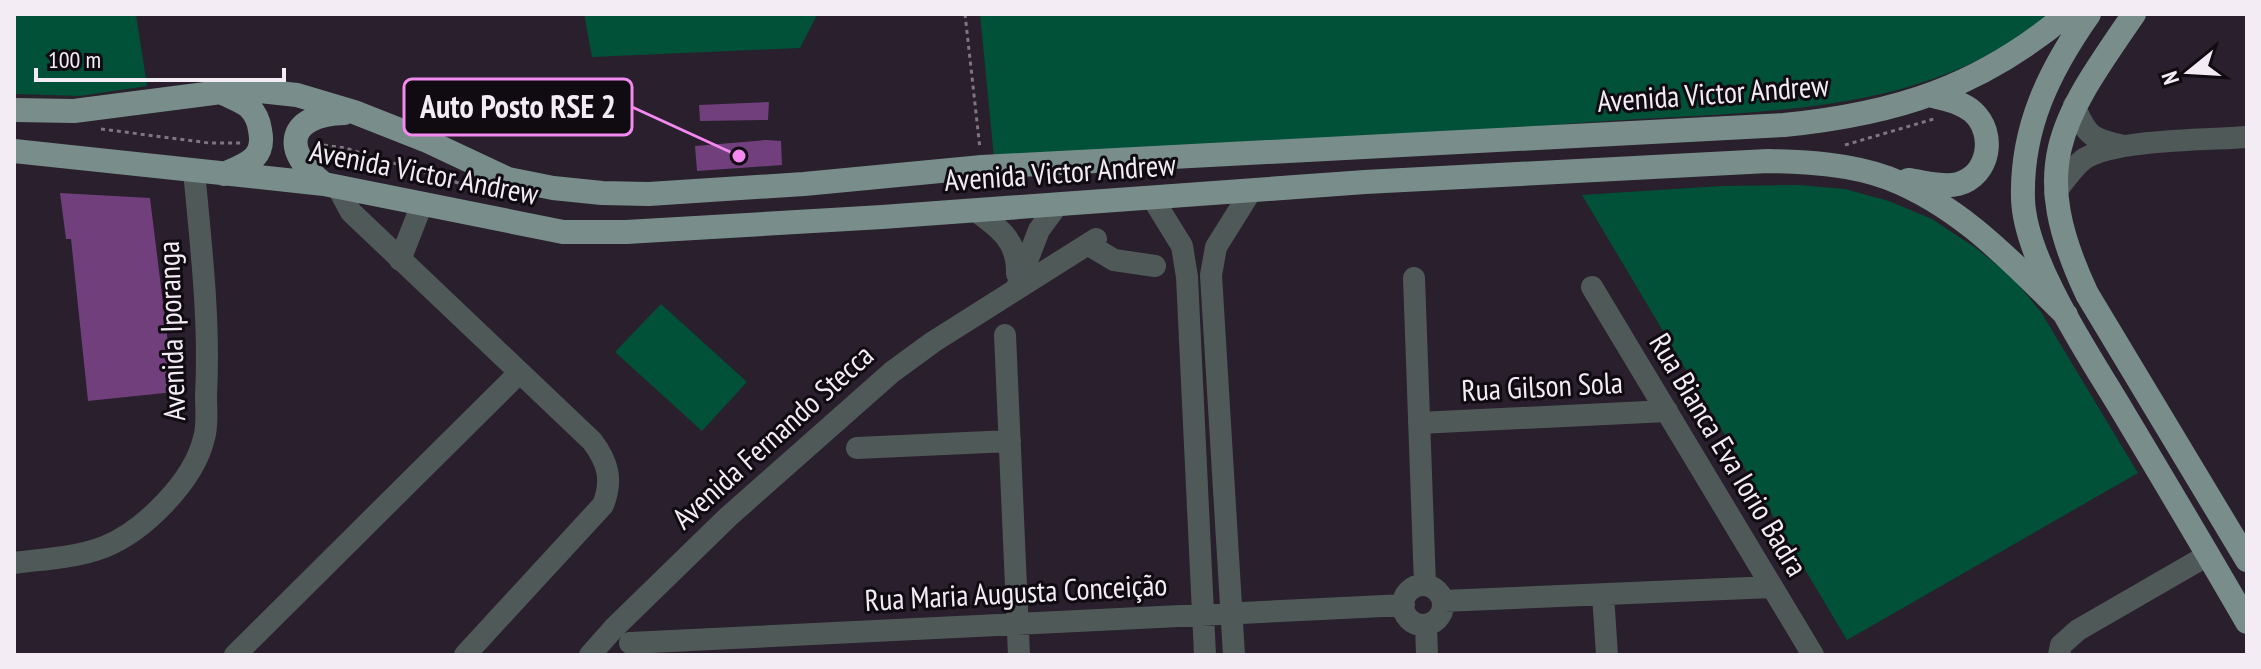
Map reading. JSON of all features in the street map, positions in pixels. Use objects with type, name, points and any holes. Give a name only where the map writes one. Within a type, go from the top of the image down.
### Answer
[{"type":"main road","name":"Avenida Victor Andrew","points":[[14,110],[74,111],[221,92],[260,91],[297,95],[354,112],[425,140],[508,179],[553,188],[649,194],[804,184],[982,167],[1834,120],[1933,96],[2007,59],[2067,14]]},
{"type":"main road","points":[[2089,14],[2054,69],[2032,120],[2024,169],[2023,202],[2032,245],[2066,315],[2247,622]]},
{"type":"main road","points":[[2134,14],[2074,105],[2058,154],[2055,192],[2070,256],[2087,294],[2247,560]]},
{"type":"main road","points":[[221,92],[249,106],[258,120],[262,142],[259,152],[250,162],[222,175]]},
{"type":"main road","points":[[1886,177],[1957,184],[1975,173],[1985,160],[1987,132],[1982,122],[1961,104],[1933,96]]},
{"type":"main road","points":[[331,185],[307,171],[300,162],[295,141],[300,128],[320,113],[354,112]]},
{"type":"main road","name":"Avenida Victor Andrew","points":[[14,151],[331,185],[563,232],[626,232],[976,211],[1365,182],[1768,161],[1820,163],[1886,177],[1949,209],[1991,241],[2066,315]]},
{"type":"street","points":[[2074,105],[2093,138],[2125,146]]},
{"type":"street","points":[[2055,192],[2084,159],[2125,146],[2247,137]]},
{"type":"street","name":"Avenida Iporanga","points":[[14,563],[68,556],[103,547],[132,532],[166,502],[190,469],[204,438],[208,373],[194,171]]},
{"type":"street","points":[[331,185],[351,212],[601,453],[607,466],[610,489],[603,505],[465,655]]},
{"type":"street","points":[[1234,655],[1211,275],[1216,247],[1251,191]]},
{"type":"street","points":[[1153,199],[1182,246],[1187,277],[1205,655]]},
{"type":"street","points":[[400,260],[422,204]]},
{"type":"street","points":[[1017,287],[1039,230],[1058,204]]},
{"type":"street","points":[[976,211],[1007,235],[1017,263],[1017,287]]},
{"type":"street","name":"Avenida Fernando Stecca","points":[[590,655],[728,517],[892,372],[933,342],[1092,242],[1114,260],[1155,266]]},
{"type":"street","points":[[1414,278],[1425,585]]},
{"type":"street","name":"Rua Bianca Eva Iorio Badra","points":[[1592,287],[1813,655]]},
{"type":"street","points":[[1005,335],[1019,655]]},
{"type":"street","points":[[235,655],[519,373]]},
{"type":"street","points":[[1194,406],[1199,402],[1209,405],[1223,435]]},
{"type":"street","name":"Rua Gilson Sola","points":[[1419,423],[1667,411]]},
{"type":"street","points":[[857,448],[1010,441]]},
{"type":"street","points":[[2059,655],[2061,645],[2078,630],[2208,555]]},
{"type":"street","points":[[1425,585],[1436,590],[1443,601],[1438,619],[1426,625],[1413,622],[1405,612],[1404,605],[1412,588],[1425,585]]},
{"type":"street","points":[[1443,601],[1772,587]]},
{"type":"street","points":[[1603,595],[1607,655]]},
{"type":"street","name":"Rua Maria Augusta Conceição","points":[[630,643],[1404,605]]},
{"type":"street","points":[[1426,625],[1427,655]]},
{"type":"street","points":[[832,632],[832,655]]},
{"type":"path","points":[[965,14],[982,167]]},
{"type":"green space","points":[[14,14],[136,14],[147,86],[80,96],[14,94]]},
{"type":"green space","points":[[584,14],[832,14],[817,15],[800,48],[592,57]]},
{"type":"green space","points":[[980,14],[2049,14],[1995,51],[1957,70],[1894,91],[1821,105],[1744,113],[994,158]]},
{"type":"green space","points":[[1799,185],[1845,189],[1889,201],[1932,219],[2012,277],[2041,312],[2138,473],[1847,640],[1582,195],[1720,186]]},
{"type":"green space","points":[[661,304],[747,382],[702,431],[615,352]]},
{"type":"building","points":[[769,102],[768,120],[700,121],[699,105]]},
{"type":"building","points":[[781,141],[782,165],[697,171],[695,146]]},
{"type":"building","points":[[60,193],[150,198],[174,392],[88,401],[71,239],[66,239]]},
{"type":"place","name":"Auto Posto RSE 2","points":[[739,156]]}]
